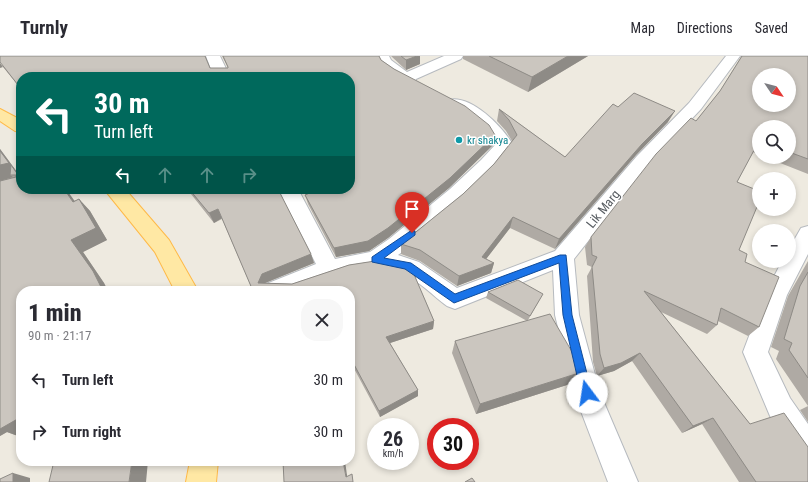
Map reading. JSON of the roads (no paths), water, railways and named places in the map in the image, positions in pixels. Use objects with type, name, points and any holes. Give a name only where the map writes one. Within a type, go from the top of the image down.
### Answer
[{"type":"main road","points":[[0,114],[16,124]]},
{"type":"main road","points":[[118,194],[162,246],[185,286]]},
{"type":"main road","points":[[201,482],[203,466]]},
{"type":"street","points":[[213,56],[219,72]]},
{"type":"street","points":[[375,260],[391,250],[432,216],[493,161],[504,145],[492,125],[406,78],[384,62],[382,56]]},
{"type":"street","points":[[406,78],[456,56]]},
{"type":"street","name":"Lik Marg","points":[[563,258],[643,160],[695,106],[733,56]]},
{"type":"street","points":[[291,194],[329,268]]},
{"type":"street","points":[[808,234],[776,294],[755,352],[780,407],[808,448]]},
{"type":"street","points":[[286,286],[329,268],[375,260],[408,266],[454,299],[563,258],[567,315],[587,393],[624,482]]},
{"type":"place","name":"kr shakya","points":[[459,140]]}]
